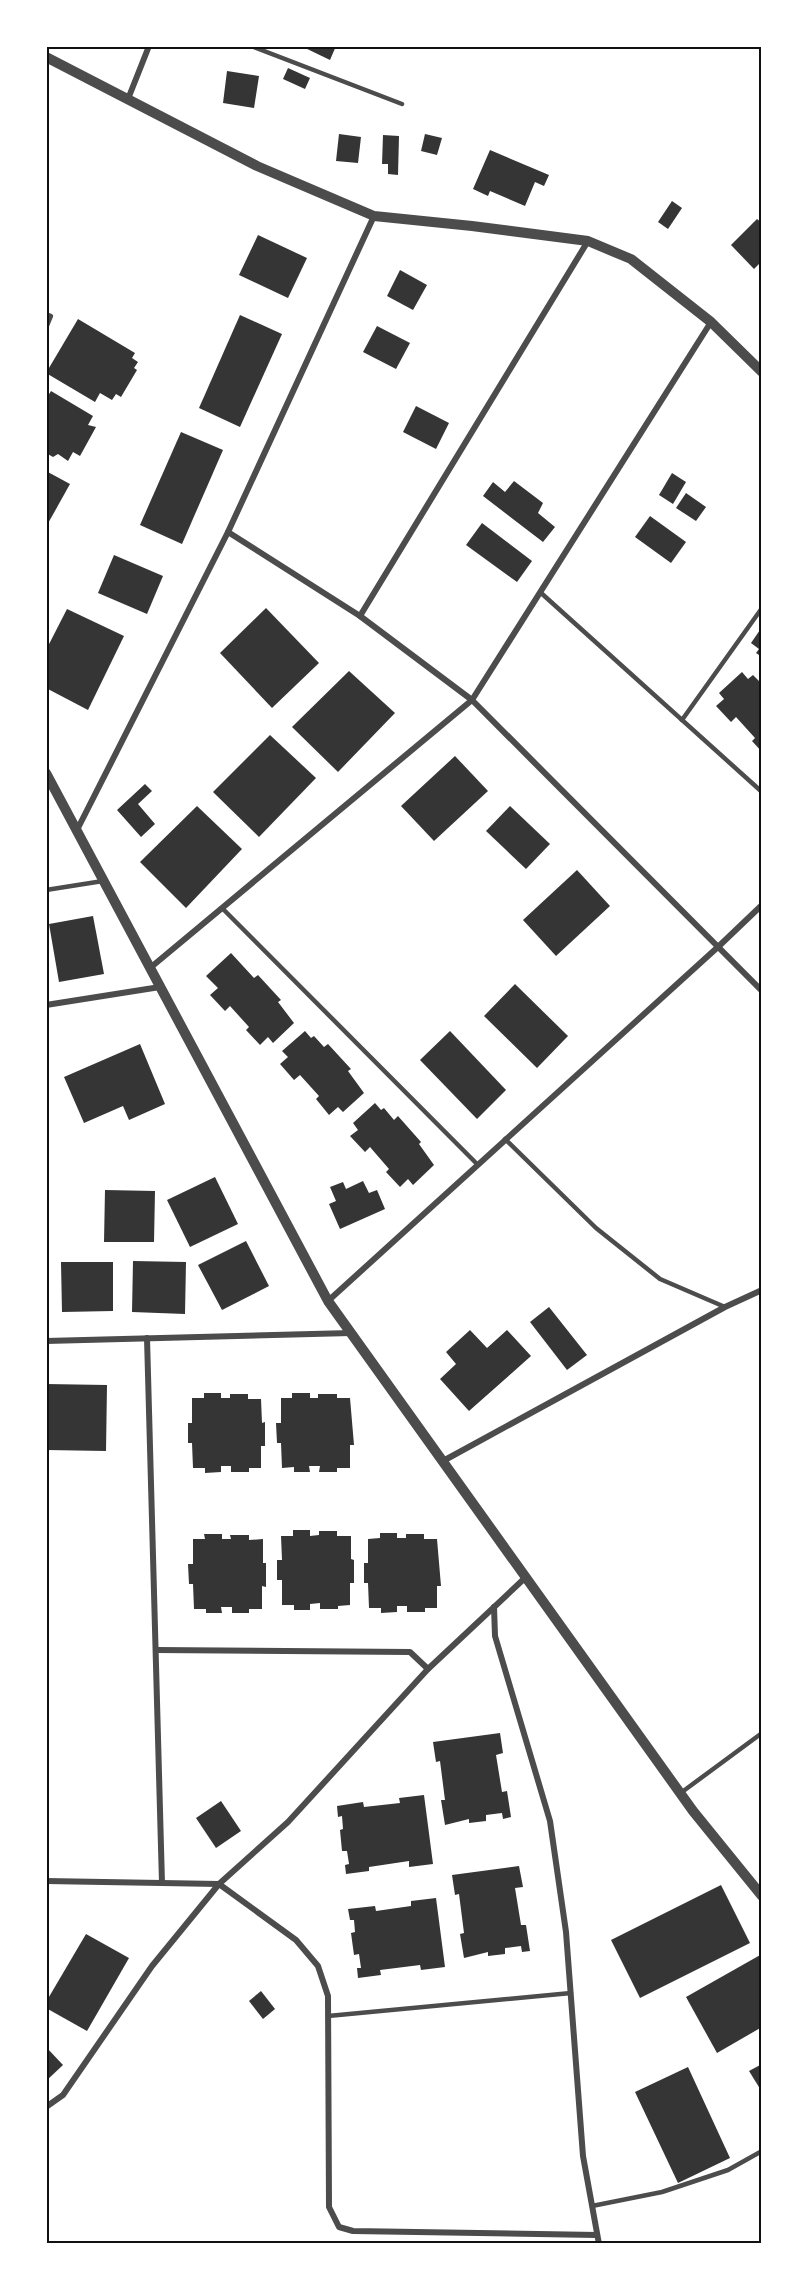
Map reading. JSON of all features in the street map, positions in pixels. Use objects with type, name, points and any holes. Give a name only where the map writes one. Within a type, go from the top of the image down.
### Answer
[{"type":"street","points":[[128,99],[148,46]]},
{"type":"street","points":[[46,57],[258,166],[374,216],[588,241],[631,259],[711,322],[762,372]]},
{"type":"street","points":[[77,830],[228,532],[374,216]]},
{"type":"street","points":[[360,616],[588,241]]},
{"type":"street","points":[[150,968],[472,700],[711,322]]},
{"type":"street","points":[[228,532],[360,616],[472,700],[762,991]]},
{"type":"street","points":[[46,773],[328,1301],[680,1793],[762,1896]]},
{"type":"street","points":[[328,1301],[762,905]]},
{"type":"street","points":[[46,1005],[160,987]]},
{"type":"street","points":[[443,1461],[725,1307],[762,1290]]},
{"type":"street","points":[[46,1341],[351,1333]]},
{"type":"street","points":[[147,1338],[162,1883]]},
{"type":"street","points":[[46,2107],[63,2095],[152,1966],[219,1884],[288,1822],[428,1669],[526,1577]]},
{"type":"street","points":[[494,1607],[495,1636],[550,1821],[566,1932],[584,2156],[599,2244]]},
{"type":"street","points":[[156,1650],[410,1652],[428,1669]]},
{"type":"street","points":[[46,1881],[219,1884],[296,1940],[318,1966],[328,1996],[329,2207],[339,2227],[353,2231],[597,2235]]},
{"type":"lane","points":[[251,46],[402,104]]},
{"type":"lane","points":[[46,314],[51,316],[46,328]]},
{"type":"lane","points":[[540,591],[762,792]]},
{"type":"lane","points":[[682,720],[762,608]]},
{"type":"lane","points":[[46,890],[104,881]]},
{"type":"lane","points":[[222,908],[477,1164]]},
{"type":"lane","points":[[505,1139],[596,1228],[660,1279],[725,1307]]},
{"type":"lane","points":[[680,1793],[762,1733]]},
{"type":"lane","points":[[328,2016],[571,1993]]},
{"type":"lane","points":[[592,2206],[662,2192],[728,2170],[762,2151]]},
{"type":"building","points":[[301,46],[336,46],[330,60]]},
{"type":"building","points":[[288,68],[310,78],[305,89],[283,79]]},
{"type":"building","points":[[227,71],[259,76],[254,108],[223,103]]},
{"type":"building","points":[[339,134],[361,137],[358,163],[336,161]]},
{"type":"building","points":[[425,134],[442,138],[437,155],[421,151]]},
{"type":"building","points":[[383,135],[399,136],[398,175],[388,174],[388,164],[382,164]]},
{"type":"building","points":[[490,150],[549,175],[544,186],[535,182],[525,206],[490,191],[488,196],[473,189]]},
{"type":"building","points":[[672,201],[682,208],[668,229],[658,222]]},
{"type":"building","points":[[757,219],[762,223],[762,261],[754,269],[731,245]]},
{"type":"building","points":[[258,235],[307,258],[288,298],[239,275]]},
{"type":"building","points":[[400,270],[427,285],[413,310],[387,296]]},
{"type":"building","points":[[240,315],[282,334],[240,427],[199,408]]},
{"type":"building","points":[[78,319],[135,353],[132,358],[138,362],[134,368],[137,370],[121,397],[116,394],[112,400],[100,393],[95,402],[46,373]]},
{"type":"building","points":[[377,326],[410,343],[396,369],[363,352]]},
{"type":"building","points":[[51,391],[93,416],[88,425],[96,427],[80,456],[73,452],[68,461],[58,454],[53,457],[46,453],[46,399]]},
{"type":"building","points":[[416,406],[449,423],[436,449],[403,432]]},
{"type":"building","points":[[181,432],[223,450],[182,544],[140,525]]},
{"type":"building","points":[[46,471],[70,484],[46,527]]},
{"type":"building","points":[[672,473],[686,482],[673,504],[659,495]]},
{"type":"building","points":[[514,481],[543,503],[538,513],[555,527],[543,542],[483,496],[493,482],[505,492]]},
{"type":"building","points":[[686,493],[706,507],[696,521],[676,508]]},
{"type":"building","points":[[650,516],[686,542],[671,563],[635,537]]},
{"type":"building","points":[[482,523],[532,561],[517,582],[466,545]]},
{"type":"building","points":[[114,555],[163,576],[147,614],[98,593]]},
{"type":"building","points":[[266,608],[319,663],[272,708],[220,653]]},
{"type":"building","points":[[67,609],[124,636],[88,710],[46,688],[46,650]]},
{"type":"building","points":[[762,627],[762,657],[756,653],[759,649],[751,643]]},
{"type":"building","points":[[349,671],[395,713],[338,772],[292,727]]},
{"type":"building","points":[[742,672],[748,679],[753,675],[762,684],[762,752],[752,741],[755,738],[736,717],[731,722],[716,706],[724,699],[719,693]]},
{"type":"building","points":[[270,735],[316,778],[259,837],[213,792]]},
{"type":"building","points":[[455,756],[488,791],[434,841],[401,806]]},
{"type":"building","points":[[145,784],[152,791],[138,804],[155,824],[141,837],[117,810]]},
{"type":"building","points":[[197,806],[242,849],[186,908],[140,862]]},
{"type":"building","points":[[510,806],[550,844],[526,869],[486,831]]},
{"type":"building","points":[[577,870],[610,906],[556,956],[523,920]]},
{"type":"building","points":[[93,916],[104,974],[59,982],[49,924]]},
{"type":"building","points":[[231,953],[254,978],[258,975],[281,1000],[278,1002],[294,1023],[273,1043],[268,1037],[260,1045],[246,1030],[249,1027],[230,1006],[225,1011],[210,995],[218,988],[206,976]]},
{"type":"building","points":[[515,984],[568,1036],[537,1068],[484,1016]]},
{"type":"building","points":[[305,1031],[311,1038],[314,1036],[324,1047],[328,1044],[351,1069],[348,1071],[364,1093],[343,1112],[338,1107],[329,1115],[316,1099],[319,1096],[300,1075],[294,1080],[280,1064],[288,1057],[282,1051]]},
{"type":"building","points":[[450,1031],[506,1090],[477,1119],[420,1060]]},
{"type":"building","points":[[140,1044],[165,1104],[129,1120],[123,1106],[84,1123],[64,1077]]},
{"type":"building","points":[[375,1103],[381,1110],[384,1108],[394,1120],[398,1116],[421,1142],[419,1144],[434,1165],[413,1185],[408,1179],[400,1187],[386,1172],[389,1169],[370,1147],[365,1152],[350,1136],[358,1130],[353,1123]]},
{"type":"building","points":[[215,1177],[238,1224],[190,1247],[167,1200]]},
{"type":"building","points":[[363,1181],[369,1193],[377,1190],[385,1209],[340,1229],[329,1204],[336,1201],[330,1187],[343,1182],[346,1189]]},
{"type":"building","points":[[105,1190],[155,1191],[154,1242],[104,1242]]},
{"type":"building","points":[[246,1241],[269,1286],[222,1310],[198,1265]]},
{"type":"building","points":[[133,1261],[186,1262],[185,1314],[132,1312]]},
{"type":"building","points":[[61,1262],[113,1262],[113,1311],[62,1312]]},
{"type":"building","points":[[549,1307],[587,1355],[567,1370],[530,1322]]},
{"type":"building","points":[[470,1330],[487,1348],[507,1330],[531,1356],[469,1411],[440,1379],[456,1364],[446,1352]]},
{"type":"building","points":[[46,1384],[107,1385],[106,1451],[46,1450]]},
{"type":"building","points":[[204,1393],[221,1393],[221,1398],[230,1398],[230,1394],[248,1394],[248,1399],[261,1399],[262,1423],[265,1422],[265,1446],[261,1446],[261,1468],[249,1468],[249,1472],[231,1472],[231,1466],[221,1466],[221,1472],[205,1473],[205,1468],[193,1468],[192,1443],[188,1443],[188,1423],[192,1423],[192,1398],[204,1398]]},
{"type":"building","points":[[292,1393],[310,1393],[310,1398],[318,1398],[318,1394],[337,1394],[337,1398],[350,1398],[354,1445],[350,1445],[350,1468],[337,1468],[337,1472],[319,1472],[320,1466],[309,1466],[310,1472],[294,1472],[294,1467],[282,1468],[281,1443],[277,1443],[276,1423],[281,1423],[281,1398],[292,1398]]},
{"type":"building","points":[[293,1530],[310,1530],[310,1536],[319,1535],[319,1531],[337,1531],[337,1536],[351,1536],[354,1583],[350,1583],[350,1605],[338,1606],[338,1609],[320,1609],[320,1603],[310,1604],[310,1610],[294,1610],[294,1605],[282,1605],[282,1580],[277,1580],[277,1560],[282,1560],[281,1536],[293,1536]]},
{"type":"building","points":[[380,1533],[397,1533],[397,1538],[406,1538],[406,1534],[424,1534],[424,1539],[437,1539],[441,1586],[437,1586],[437,1608],[425,1608],[425,1612],[407,1612],[407,1606],[397,1606],[397,1612],[381,1613],[381,1608],[369,1608],[368,1583],[364,1583],[364,1563],[368,1563],[368,1539],[380,1538]]},
{"type":"building","points":[[204,1534],[222,1534],[222,1539],[231,1539],[230,1535],[249,1535],[249,1540],[263,1539],[266,1587],[262,1586],[262,1609],[249,1609],[249,1613],[232,1613],[232,1607],[221,1607],[222,1613],[206,1613],[206,1609],[194,1609],[193,1584],[189,1584],[188,1564],[193,1564],[193,1539],[205,1539]]},
{"type":"building","points":[[500,1733],[503,1753],[496,1755],[502,1792],[507,1791],[511,1817],[503,1819],[502,1813],[486,1815],[486,1821],[469,1823],[469,1819],[445,1825],[441,1800],[445,1800],[440,1761],[436,1762],[433,1742]]},
{"type":"building","points":[[424,1795],[433,1864],[409,1867],[409,1861],[369,1867],[369,1871],[346,1874],[345,1865],[349,1864],[347,1851],[342,1851],[340,1830],[343,1829],[342,1816],[338,1817],[337,1806],[363,1802],[364,1807],[400,1803],[399,1798]]},
{"type":"building","points":[[221,1801],[241,1831],[216,1848],[196,1818]]},
{"type":"building","points":[[519,1866],[523,1887],[515,1888],[521,1925],[526,1925],[530,1951],[522,1952],[521,1946],[505,1948],[505,1954],[488,1956],[488,1952],[464,1958],[460,1934],[464,1933],[459,1894],[455,1895],[452,1875]]},
{"type":"building","points":[[721,1885],[750,1943],[640,1998],[611,1940]]},
{"type":"building","points":[[436,1898],[445,1967],[421,1970],[420,1965],[380,1970],[381,1975],[358,1978],[357,1968],[361,1968],[359,1954],[354,1955],[351,1933],[355,1932],[354,1920],[350,1920],[348,1909],[375,1906],[376,1911],[411,1906],[411,1901]]},
{"type":"building","points":[[86,1934],[129,1958],[87,2031],[46,2008],[46,2002]]},
{"type":"building","points":[[762,1954],[762,2027],[717,2053],[686,1997]]},
{"type":"building","points":[[261,1991],[275,2009],[263,2019],[249,2001]]},
{"type":"building","points":[[46,2047],[63,2065],[46,2081]]},
{"type":"building","points":[[762,2064],[762,2092],[749,2071]]},
{"type":"building","points":[[688,2067],[730,2158],[678,2183],[635,2092]]}]
